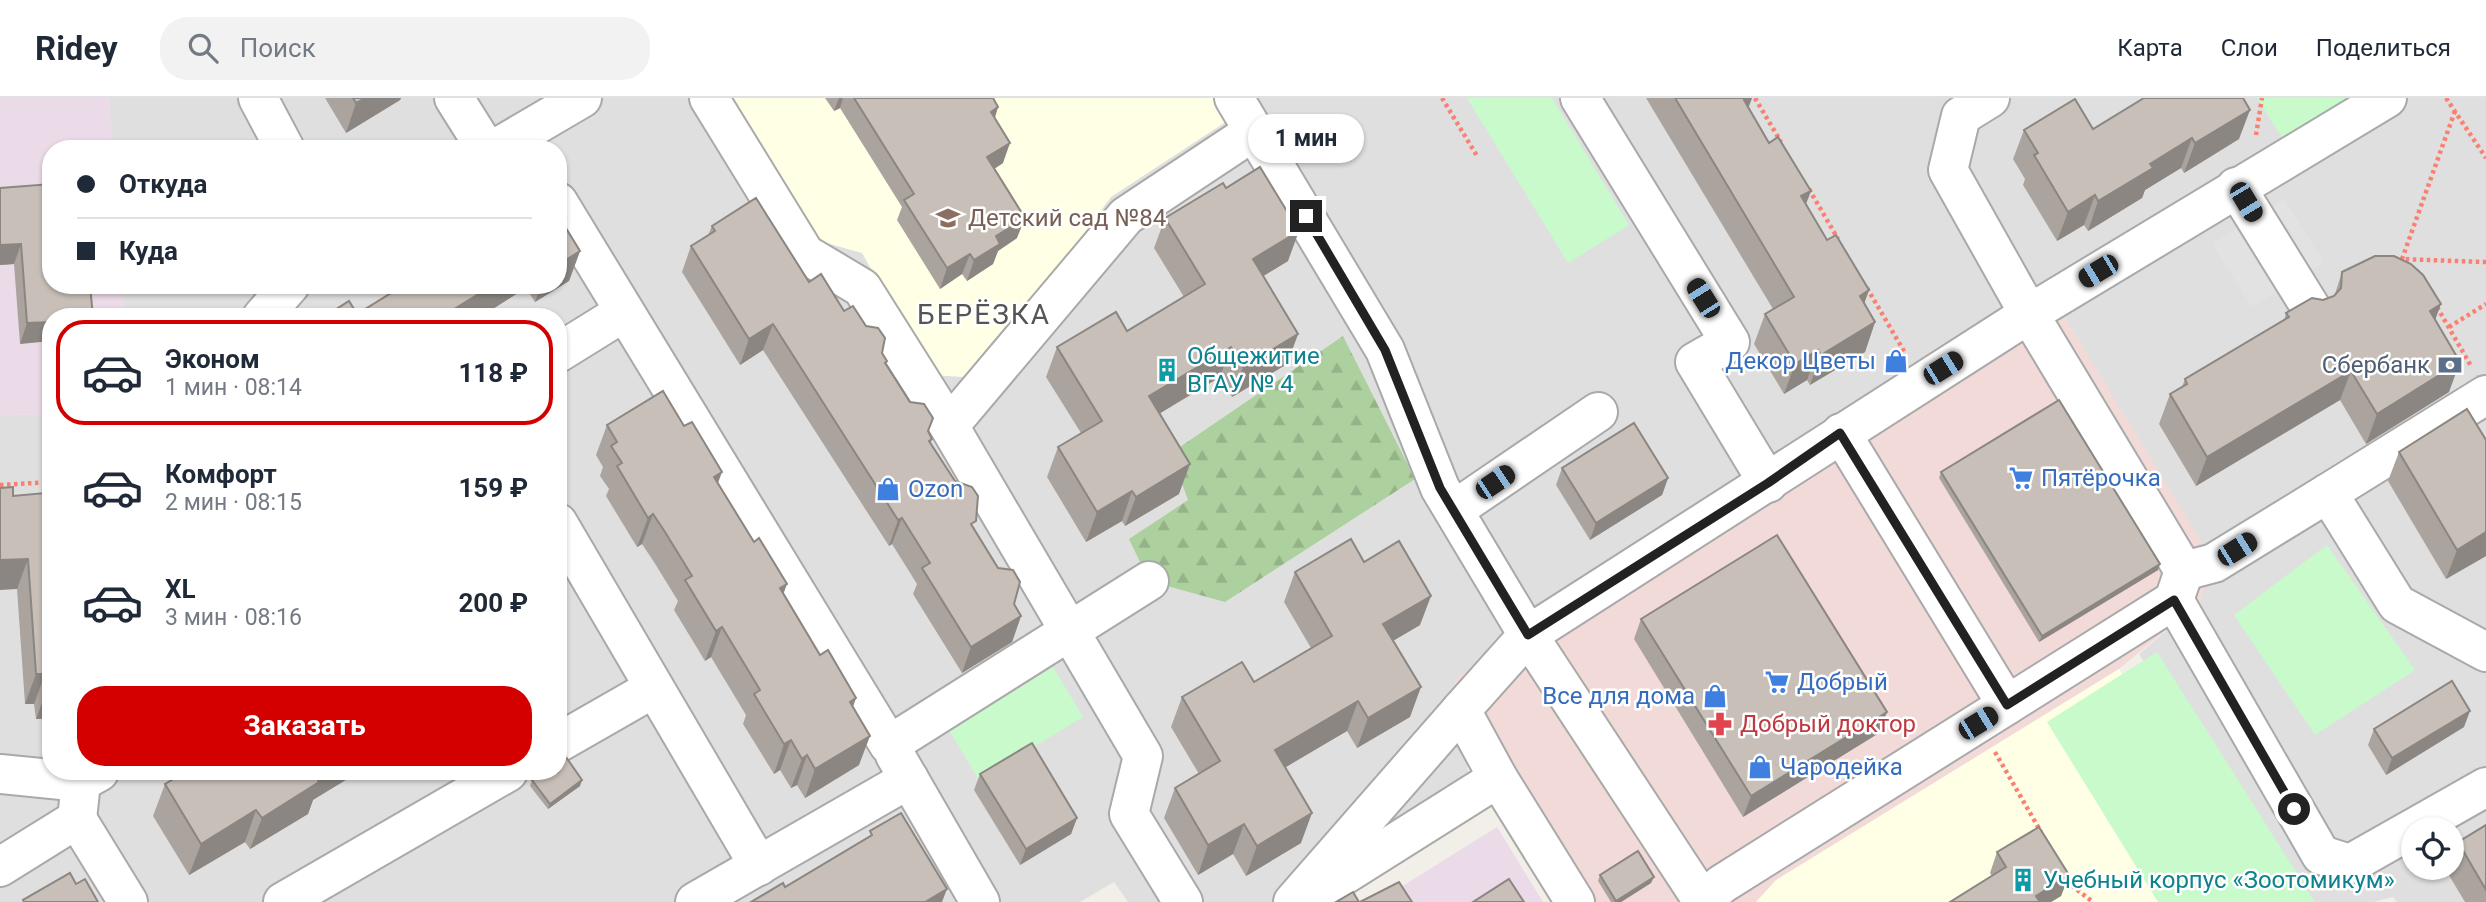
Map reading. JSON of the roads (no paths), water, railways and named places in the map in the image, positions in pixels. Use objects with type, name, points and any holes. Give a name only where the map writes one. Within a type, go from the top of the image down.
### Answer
[{"type":"lane","points":[[258,98],[280,140]]},
{"type":"lane","points":[[454,98],[501,140]]},
{"type":"lane","points":[[515,140],[582,98]]},
{"type":"lane","points":[[709,98],[805,254],[862,288],[949,426],[1071,632],[1143,756],[1129,814],[1182,902]]},
{"type":"lane","points":[[1234,98],[1385,350],[1440,488],[1528,635],[1701,901],[1722,884],[1992,714],[2179,585],[2485,395]]},
{"type":"lane","points":[[1580,98],[1731,342],[1695,362],[1768,483]]},
{"type":"lane","points":[[1990,98],[1961,116],[1948,170],[2179,585],[2321,855],[2350,864],[2486,786]]},
{"type":"lane","points":[[1293,902],[1528,635],[2029,313],[2387,98]]},
{"type":"lane","points":[[949,426],[1126,216],[1254,131]]},
{"type":"lane","points":[[2236,187],[2311,308]]},
{"type":"lane","points":[[567,217],[889,745],[980,902]]},
{"type":"lane","points":[[270,308],[282,294]]},
{"type":"lane","points":[[567,347],[624,312]]},
{"type":"lane","points":[[1454,509],[1598,412]]},
{"type":"lane","points":[[1840,433],[1992,714]]},
{"type":"lane","points":[[2328,493],[2397,604],[2486,652]]},
{"type":"lane","points":[[567,538],[760,866]]},
{"type":"lane","points":[[889,745],[1149,581]]},
{"type":"lane","points":[[567,738],[654,688]]},
{"type":"lane","points":[[1461,710],[1575,902]]},
{"type":"lane","points":[[0,774],[42,775]]},
{"type":"lane","points":[[1299,902],[1499,778]]},
{"type":"lane","points":[[695,902],[909,779]]},
{"type":"lane","points":[[0,867],[76,819],[89,780]]},
{"type":"lane","points":[[283,902],[494,780]]},
{"type":"lane","points":[[76,819],[128,902]]},
{"type":"place","name":"Детский сад №84","points":[[948,218]]},
{"type":"place","name":"Декор Цветы","points":[[1896,361]]},
{"type":"place","name":"Сбербанк","points":[[2450,365]]},
{"type":"place","name":"Общежитие ВГАУ № 4","points":[[1167,370]]},
{"type":"place","name":"Пятёрочка","points":[[2021,478]]},
{"type":"place","name":"Ozon","points":[[888,489]]},
{"type":"place","name":"Добрый","points":[[1777,682]]},
{"type":"place","name":"Все для дома","points":[[1715,696]]},
{"type":"place","name":"Добрый доктор","points":[[1720,724]]},
{"type":"place","name":"Чародейка","points":[[1760,767]]},
{"type":"place","name":"Учебный корпус «Зоотомикум»","points":[[2023,880]]},
{"type":"district","name":"БЕРЁЗКА","points":[[984,314]]}]
